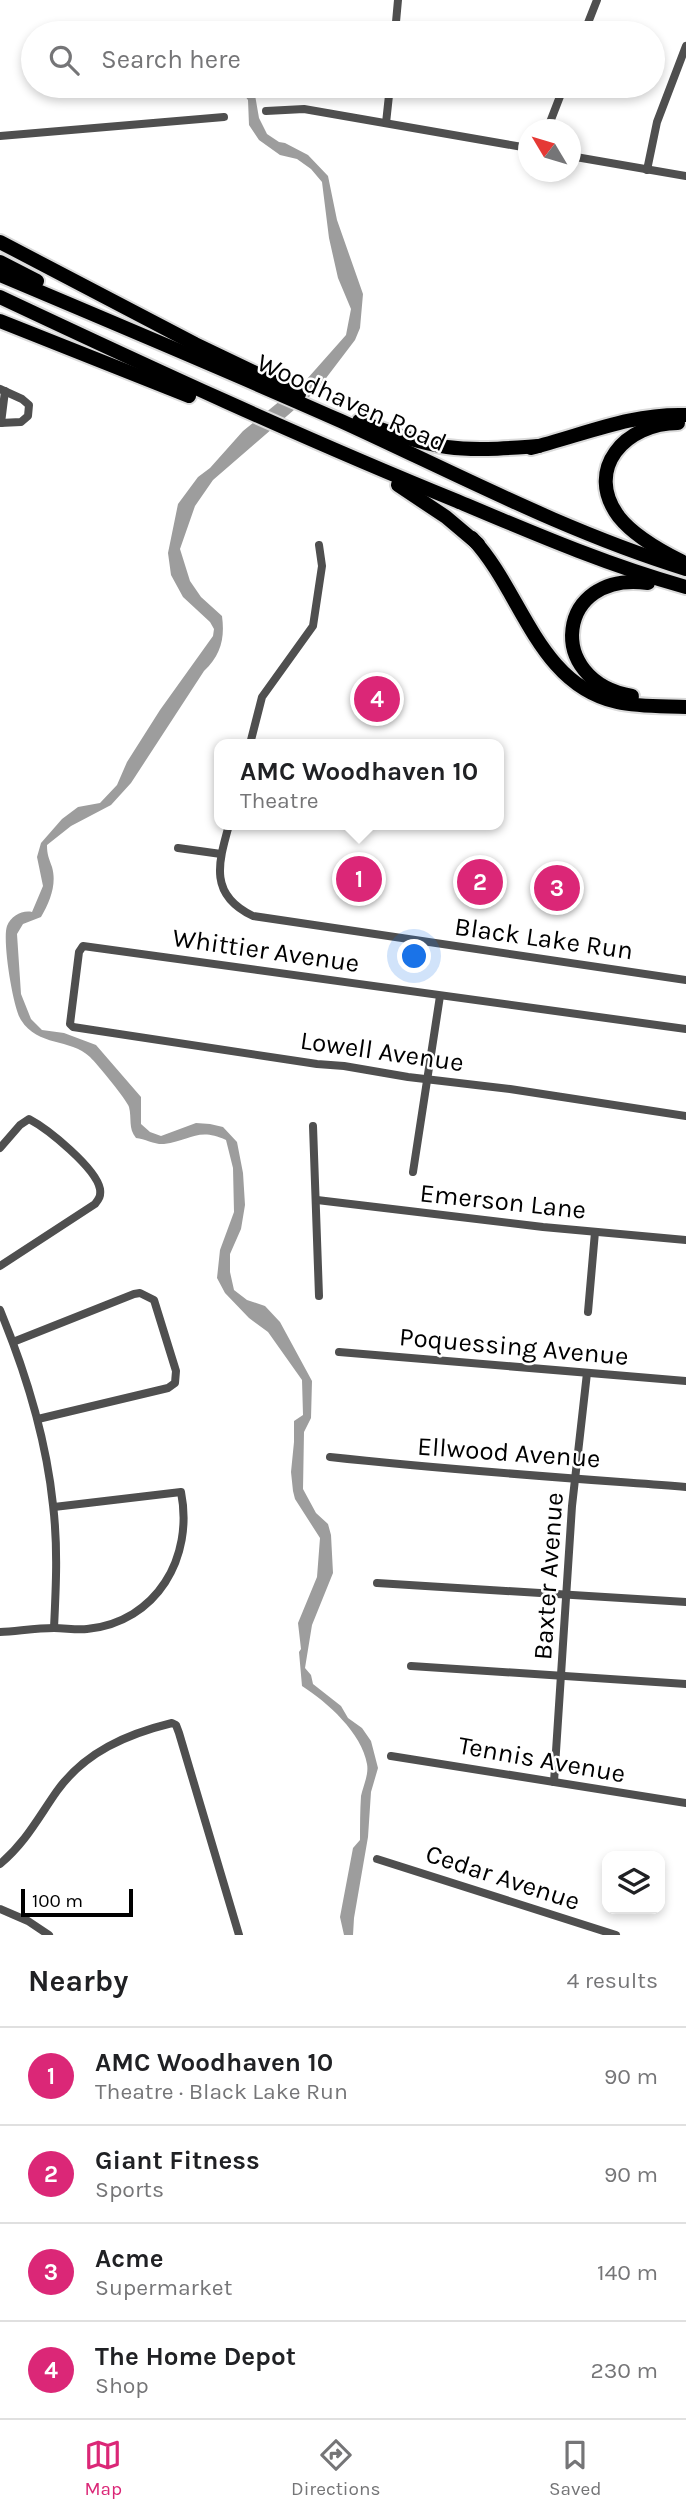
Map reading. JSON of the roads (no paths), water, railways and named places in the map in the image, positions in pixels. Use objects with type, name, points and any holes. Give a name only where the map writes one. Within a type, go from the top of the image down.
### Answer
[{"type":"highway","points":[[0,242],[283,392]]},
{"type":"highway","points":[[0,262],[128,329]]},
{"type":"highway","name":"Woodhaven Road","points":[[0,275],[306,402],[338,420],[566,525],[686,569]]},
{"type":"highway","name":"Woodhaven Road","points":[[0,297],[276,430],[582,554],[686,588]]},
{"type":"highway","points":[[0,321],[252,419]]},
{"type":"highway","points":[[306,402],[404,437],[448,447],[495,449],[539,446]]},
{"type":"highway","points":[[338,420],[413,445],[443,451],[497,454],[539,446],[634,418],[663,414],[686,415]]},
{"type":"highway","points":[[686,423],[653,426],[625,440],[611,459],[606,484],[614,509],[627,525],[686,564]]},
{"type":"highway","points":[[276,430],[391,481],[446,517],[478,544]]},
{"type":"highway","points":[[326,448],[414,490],[446,512],[478,544],[503,578],[547,655],[572,681],[597,695],[617,702],[686,707]]},
{"type":"highway","points":[[686,588],[636,582],[608,586],[592,594],[580,606],[571,637],[573,650],[582,669],[606,687],[631,695],[686,698]]},
{"type":"street","points":[[397,21],[398,0]]},
{"type":"street","points":[[589,21],[597,0]]},
{"type":"street","points":[[647,170],[657,122],[686,46]]},
{"type":"street","points":[[386,123],[389,98]]},
{"type":"street","points":[[551,119],[559,98]]},
{"type":"street","points":[[266,111],[304,109],[518,146]]},
{"type":"street","points":[[0,136],[224,117]]},
{"type":"street","points":[[581,158],[686,176]]},
{"type":"street","points":[[2,390],[29,405],[28,416],[21,422],[0,423],[2,390]]},
{"type":"street","points":[[251,739],[262,697],[313,626],[322,566],[319,545]]},
{"type":"street","name":"Black Lake Run","points":[[228,830],[219,863],[220,882],[227,897],[237,908],[253,916],[686,980]]},
{"type":"street","points":[[178,848],[221,854]]},
{"type":"street","name":"Whittier Avenue","points":[[73,1027],[69,1024],[79,952],[83,946],[89,946],[686,1029]]},
{"type":"street","points":[[413,1172],[440,996]]},
{"type":"street","name":"Lowell Avenue","points":[[73,1027],[686,1116]]},
{"type":"street","points":[[0,1148],[20,1125],[29,1119],[41,1125],[67,1148],[93,1175],[100,1187],[100,1198],[95,1204],[0,1266]]},
{"type":"street","points":[[313,1126],[319,1296]]},
{"type":"street","name":"Emerson Lane","points":[[317,1200],[686,1240]]},
{"type":"street","points":[[588,1312],[595,1232]]},
{"type":"street","points":[[13,1342],[134,1294],[148,1296],[154,1300],[176,1371],[175,1382],[162,1389],[38,1419]]},
{"type":"street","points":[[0,1310],[38,1419],[54,1507],[57,1567],[54,1628]]},
{"type":"street","name":"Poquessing Avenue","points":[[339,1352],[686,1381]]},
{"type":"street","name":"Baxter Avenue","points":[[554,1782],[572,1506],[587,1373]]},
{"type":"street","name":"Ellwood Avenue","points":[[330,1457],[427,1468],[686,1487]]},
{"type":"street","points":[[0,1632],[54,1628],[87,1629],[116,1622],[140,1609],[158,1592],[174,1570],[184,1540],[186,1515],[181,1492],[54,1507]]},
{"type":"street","points":[[377,1583],[686,1602]]},
{"type":"street","points":[[411,1666],[686,1684]]},
{"type":"street","points":[[0,1864],[34,1829],[59,1788],[83,1763],[115,1742],[138,1732],[172,1723],[177,1725],[239,1935]]},
{"type":"street","name":"Tennis Avenue","points":[[391,1756],[686,1803]]},
{"type":"street","name":"Cedar Avenue","points":[[377,1859],[616,1935]]},
{"type":"street","points":[[0,1909],[49,1935]]},
{"type":"place","name":"The Home Depot","points":[[377,699]]},
{"type":"place","name":"AMC Woodhaven 10","points":[[359,879]]},
{"type":"place","name":"Giant Fitness","points":[[480,882]]},
{"type":"place","name":"Acme","points":[[557,888]]}]
